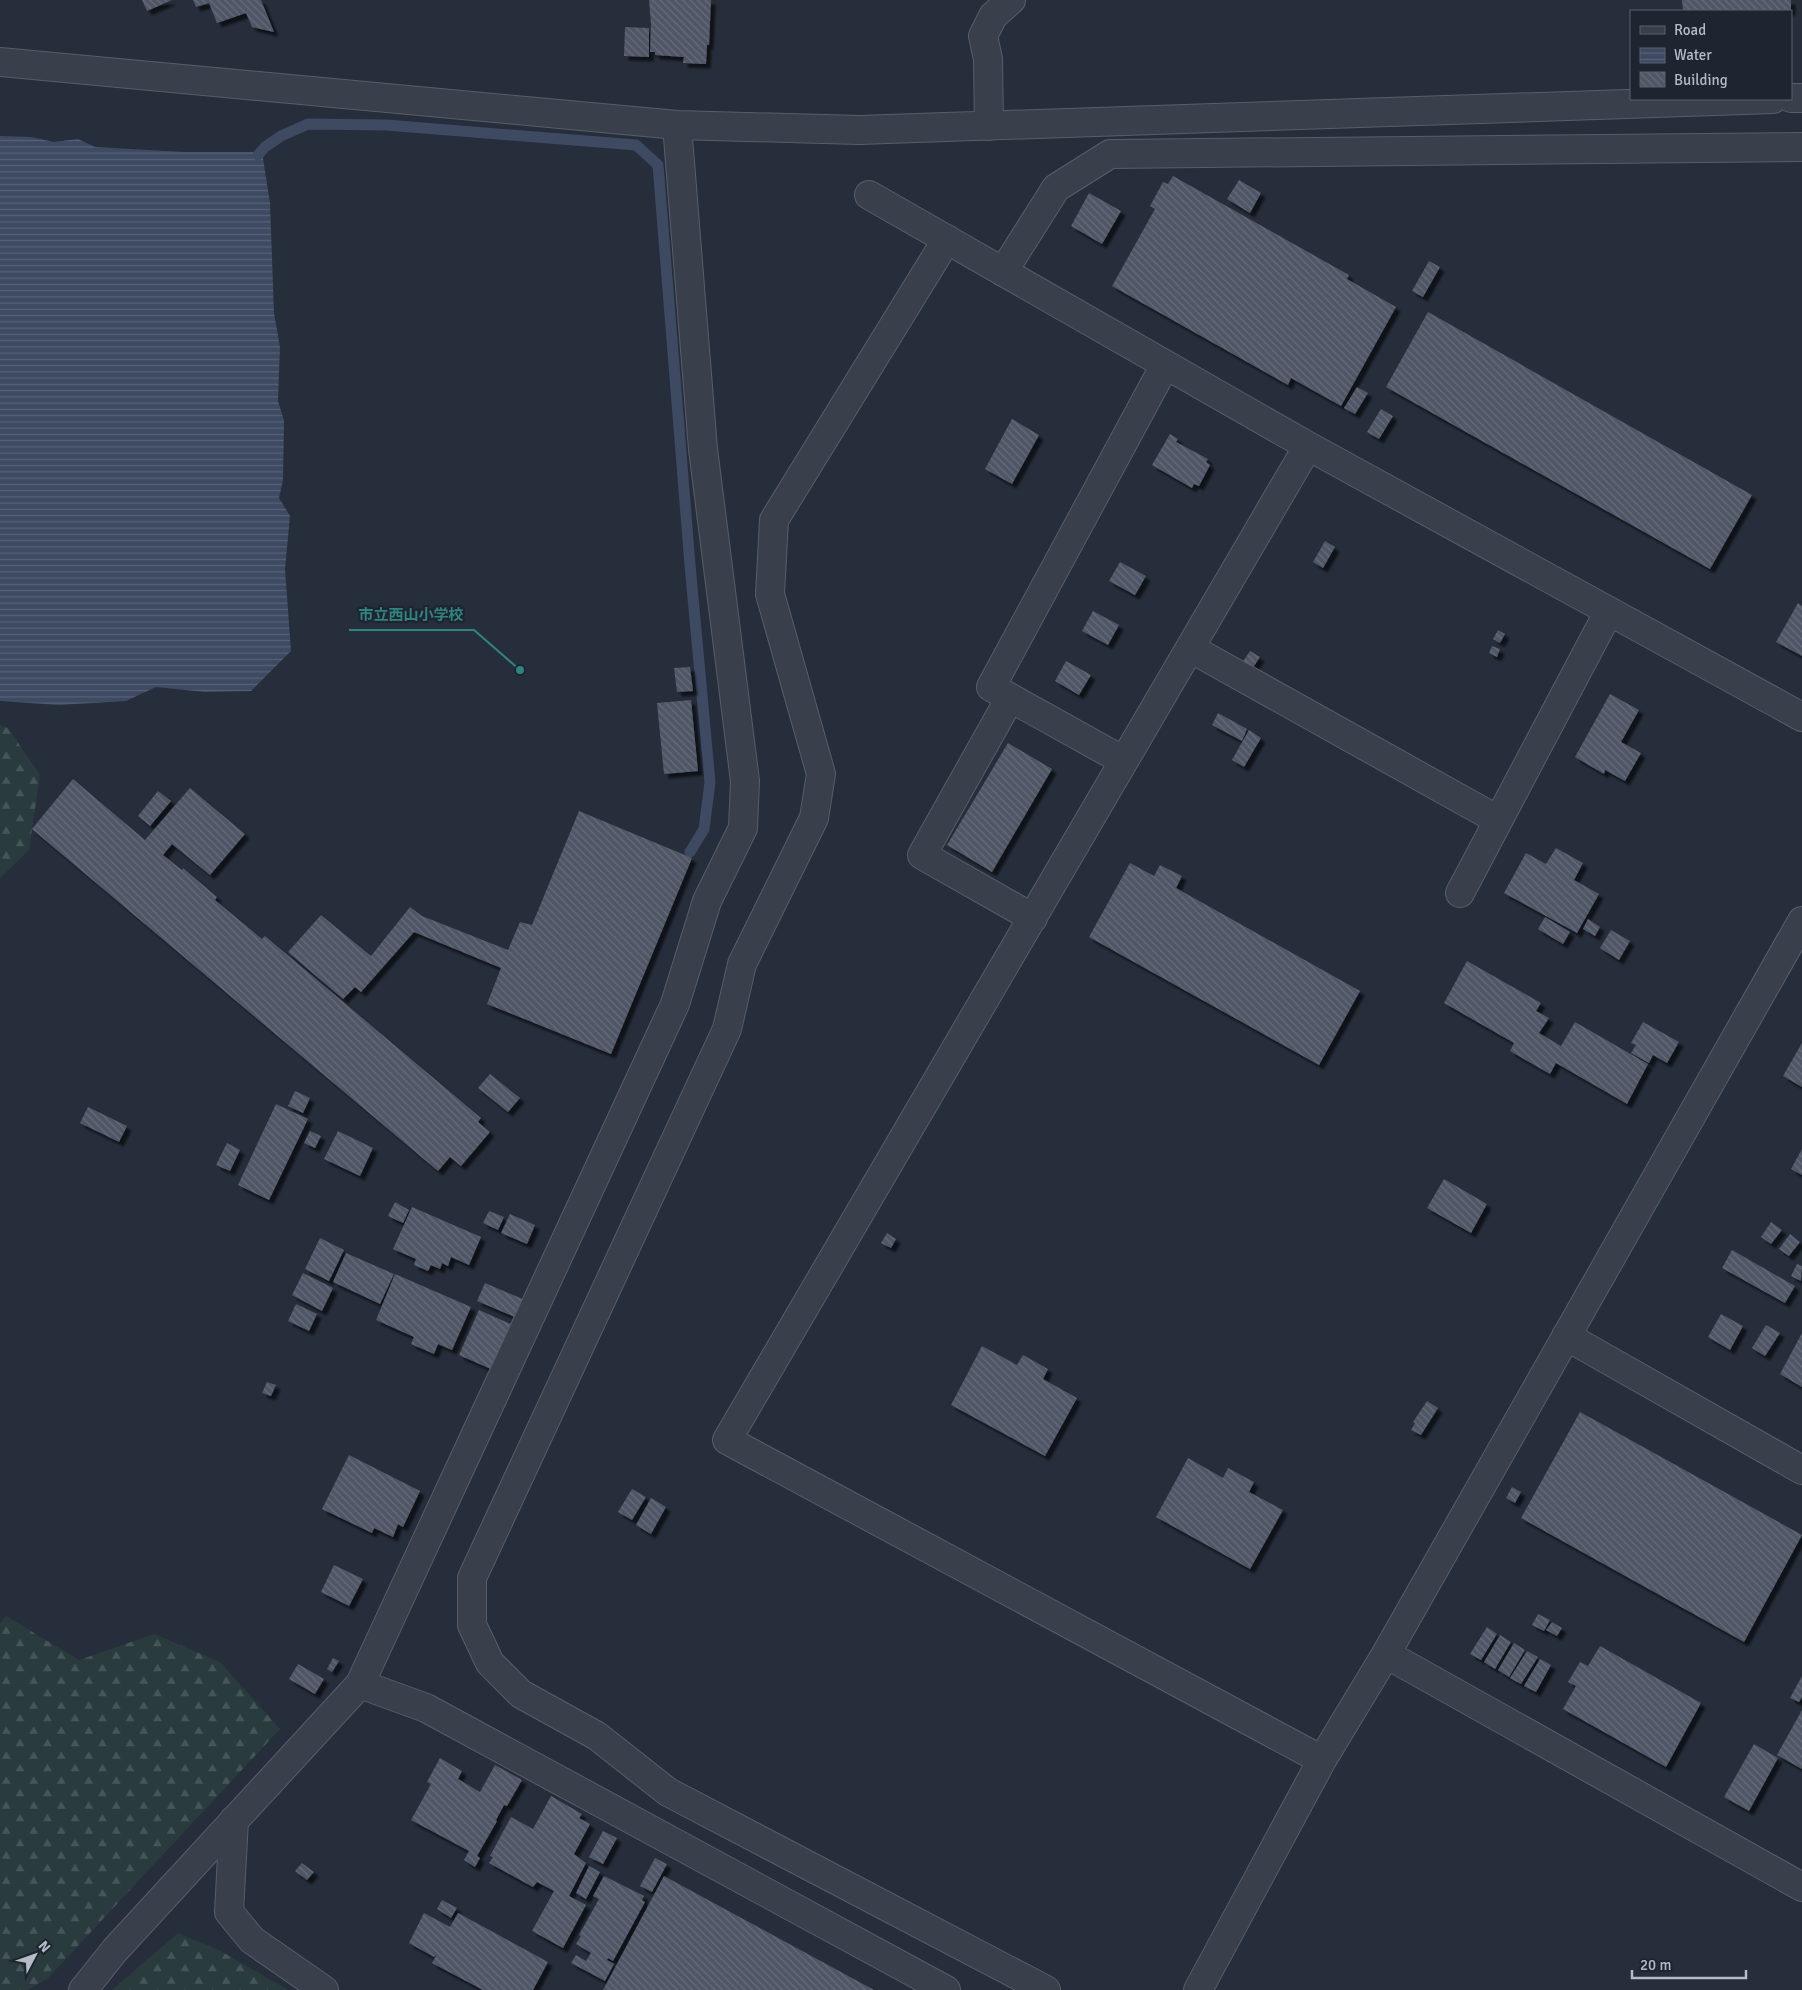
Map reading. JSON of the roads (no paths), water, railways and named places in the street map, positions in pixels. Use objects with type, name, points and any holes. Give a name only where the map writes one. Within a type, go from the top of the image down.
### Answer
[{"type":"street","points":[[989,126],[988,59],[983,36],[993,16],[1011,0]]},
{"type":"street","points":[[0,62],[677,125],[858,130],[1744,100]]},
{"type":"street","points":[[82,1990],[115,1950],[360,1684],[675,1004],[707,900],[743,828],[745,780],[703,449],[677,125]]},
{"type":"street","points":[[1003,272],[1056,188],[1110,154],[1802,147]]},
{"type":"street","points":[[869,195],[1308,446],[1802,717]]},
{"type":"street","points":[[947,239],[774,520],[770,594],[821,774],[814,818],[742,964],[727,1029],[472,1578],[472,1625],[490,1663],[521,1694],[597,1736],[668,1792],[1046,1990]]},
{"type":"street","points":[[1124,761],[991,687],[1166,365]]},
{"type":"street","points":[[1308,446],[727,1440],[1322,1760]]},
{"type":"street","points":[[1460,893],[1609,611]]},
{"type":"street","points":[[1190,648],[1498,820]]},
{"type":"street","points":[[1010,698],[922,855],[1033,918]]},
{"type":"street","points":[[1198,1990],[1322,1760],[1386,1654],[1802,921]]},
{"type":"street","points":[[1566,1336],[1802,1470]]},
{"type":"street","points":[[1386,1654],[1802,1887]]},
{"type":"street","points":[[360,1684],[426,1708],[946,1990]]},
{"type":"street","points":[[234,1820],[229,1912],[252,1940],[324,1990]]},
{"type":"water","points":[[0,136],[31,137],[54,142],[78,139],[95,147],[185,152],[262,152],[270,203],[274,313],[280,347],[278,401],[284,421],[283,480],[279,498],[290,516],[285,569],[291,651],[251,691],[205,692],[156,687],[126,701],[59,705],[0,701]]},
{"type":"waterway","points":[[258,155],[265,147],[281,136],[308,124],[386,125],[636,145],[658,165],[690,565],[710,782],[704,829],[690,852]]},
{"type":"place","name":"市立西山小学校","points":[[520,670]]}]
